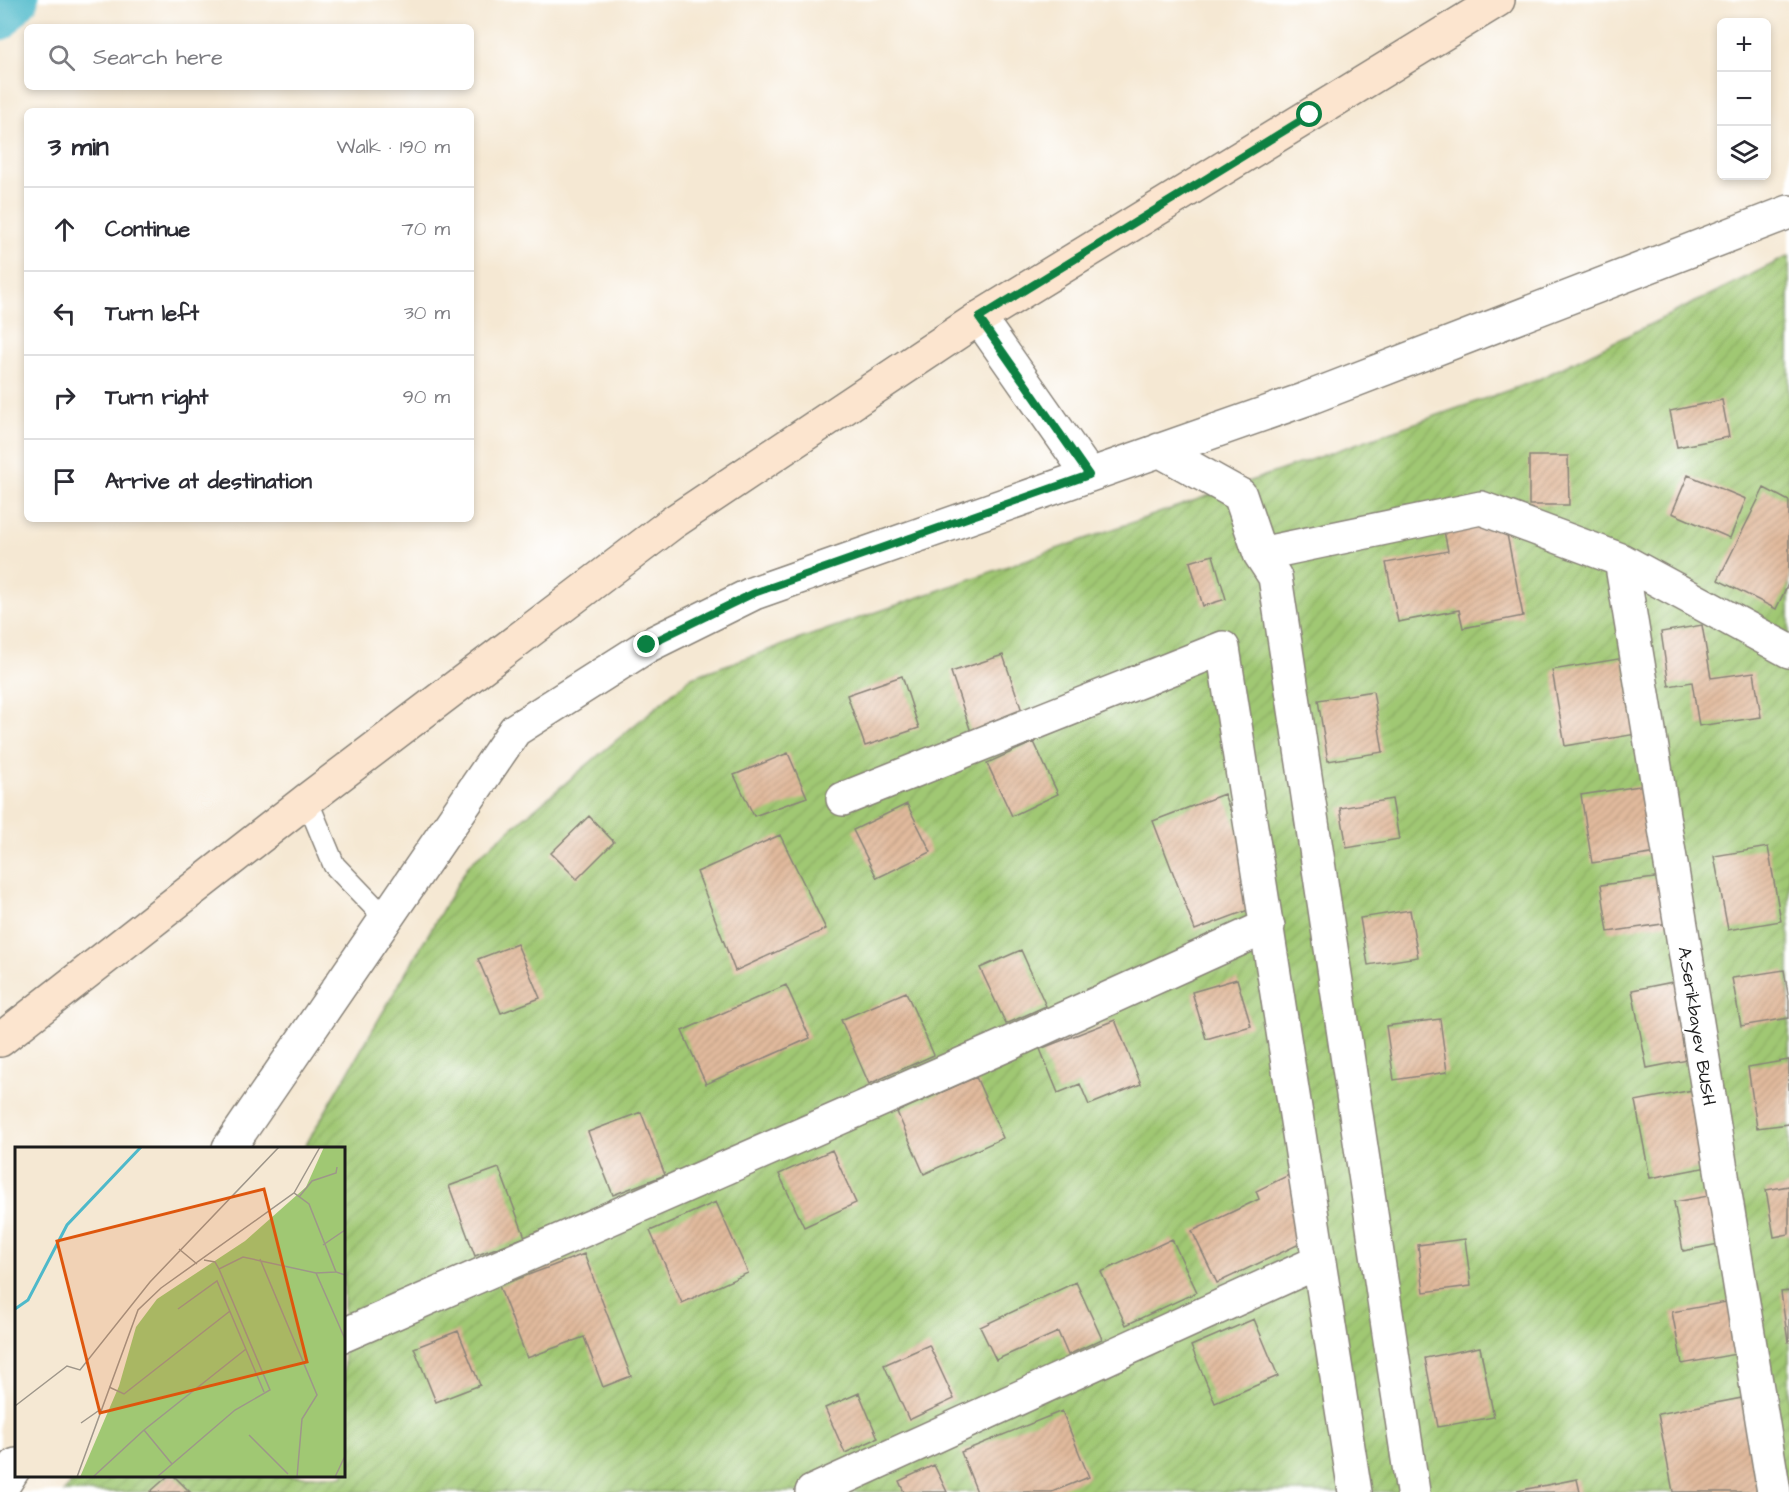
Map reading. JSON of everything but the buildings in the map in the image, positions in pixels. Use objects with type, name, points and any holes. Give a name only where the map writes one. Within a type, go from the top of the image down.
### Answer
[{"type":"main road","points":[[0,1040],[307,800],[672,523],[979,318],[1498,0]]},
{"type":"street","points":[[230,1147],[515,730],[647,645],[754,593],[1306,399],[1789,212]]},
{"type":"street","points":[[979,318],[1089,475]]},
{"type":"street","points":[[1159,450],[1240,495],[1260,554],[1275,577],[1413,1492]]},
{"type":"street","points":[[1260,554],[1481,508],[1621,560],[1789,651]]},
{"type":"street","name":"A,Serikbayev BUSH","points":[[1621,560],[1774,1492]]},
{"type":"street","points":[[843,799],[1223,648],[1355,1492]]},
{"type":"street","points":[[345,1335],[1006,1045],[1268,926]]},
{"type":"street","points":[[812,1492],[1318,1262]]},
{"type":"street","points":[[0,1490],[15,1465]]},
{"type":"lane","points":[[307,800],[334,865],[386,919]]},
{"type":"lane","points":[[0,1466],[15,1463]]},
{"type":"green space","points":[[1789,256],[1789,1492],[64,1492],[76,1477],[345,1477],[345,1147],[305,1147],[469,864],[692,677],[1535,381]]},
{"type":"waterway","points":[[0,21],[19,0]]},
{"type":"route","points":[[647,645],[754,593],[1089,475],[979,318],[1310,115]]}]
